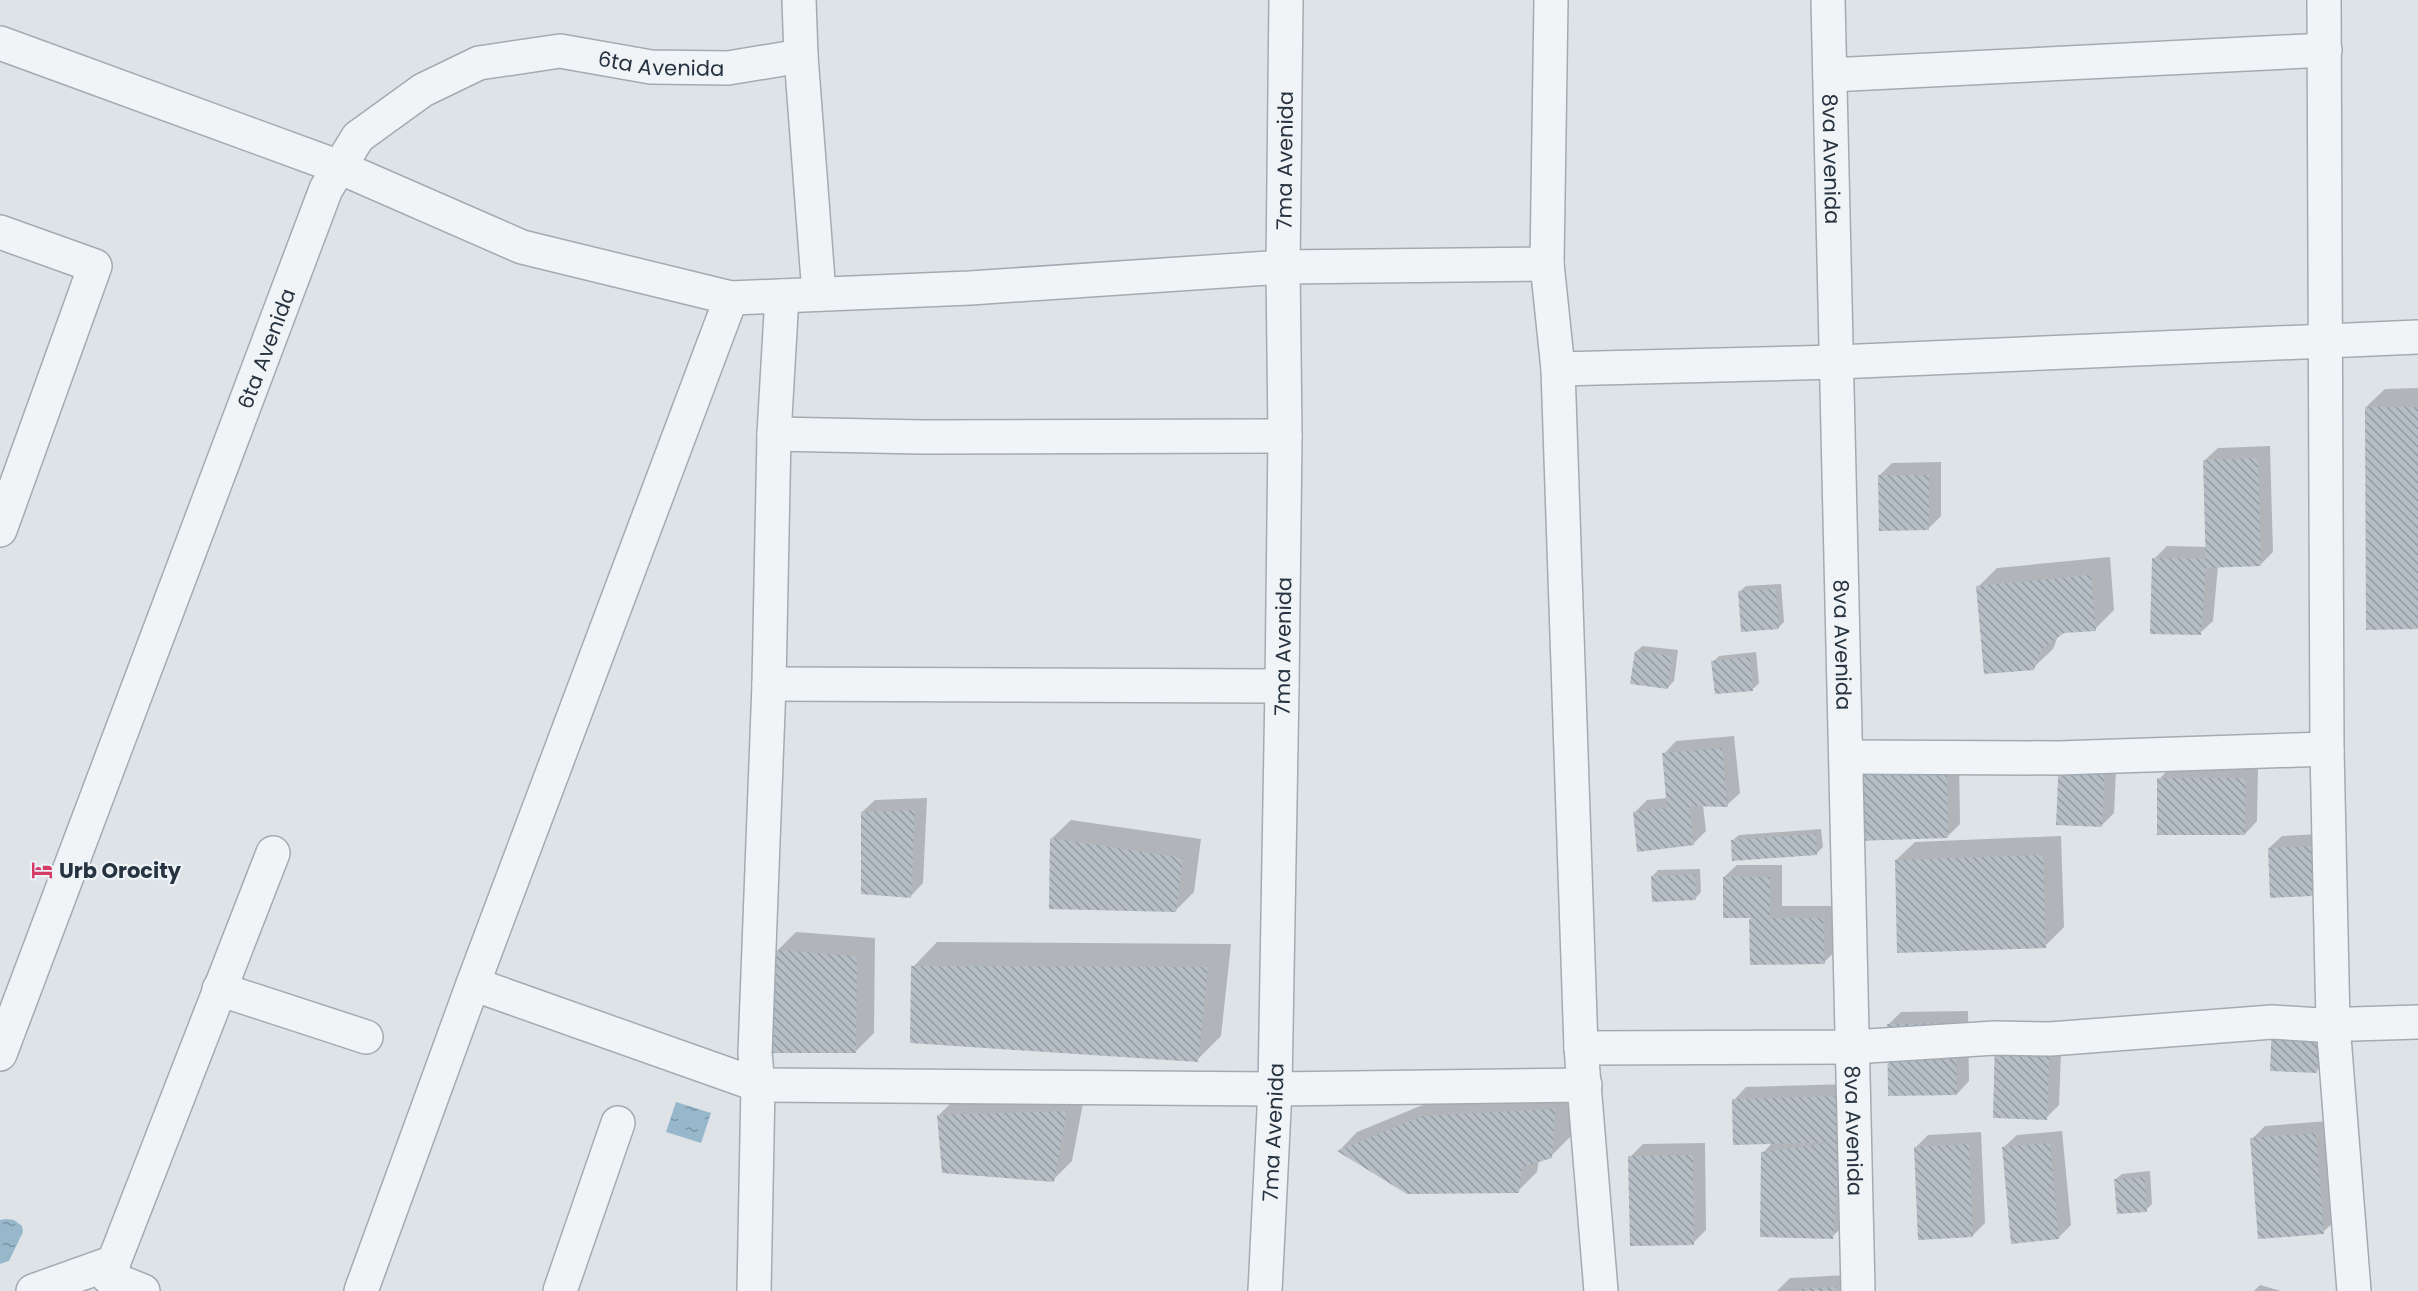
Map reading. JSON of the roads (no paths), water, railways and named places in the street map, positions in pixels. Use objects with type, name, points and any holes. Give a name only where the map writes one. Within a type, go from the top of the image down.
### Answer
[{"type":"street","points":[[799,0],[801,56],[819,294]]},
{"type":"street","name":"7ma Avenida","points":[[1265,1291],[1275,1089],[1282,686],[1285,435],[1283,267],[1287,0]]},
{"type":"street","points":[[1551,0],[1547,264],[1558,369],[1581,1048],[1601,1291]]},
{"type":"street","name":"8va Avenida","points":[[1828,0],[1858,1291]]},
{"type":"street","points":[[2324,0],[2327,749],[2333,1024],[2354,1291]]},
{"type":"street","points":[[0,43],[339,167],[522,247],[731,298],[970,288],[1283,267],[1547,264]]},
{"type":"street","points":[[1830,75],[2325,50]]},
{"type":"street","name":"6ta Avenida","points":[[0,1054],[326,189],[358,137],[423,90],[479,63],[561,51],[651,67],[728,68],[801,56]]},
{"type":"street","points":[[0,232],[95,266],[0,530]]},
{"type":"street","points":[[754,1291],[758,1085],[754,1053],[769,684],[774,434],[782,296]]},
{"type":"street","points":[[360,1291],[731,298]]},
{"type":"street","points":[[1558,369],[1837,362],[2418,337]]},
{"type":"street","points":[[774,434],[922,437],[1285,435]]},
{"type":"street","points":[[769,684],[1282,686]]},
{"type":"street","points":[[1846,757],[2059,758],[2327,749]]},
{"type":"street","points":[[143,1291],[108,1277],[273,853]]},
{"type":"street","points":[[473,984],[758,1085],[1275,1089],[1585,1085]]},
{"type":"street","points":[[219,989],[366,1036]]},
{"type":"street","points":[[1581,1048],[1852,1047],[1995,1038],[2050,1039],[2272,1022],[2333,1024],[2418,1022]]},
{"type":"street","points":[[560,1291],[618,1123]]},
{"type":"street","points":[[33,1291],[114,1262]]},
{"type":"water","points":[[676,1102],[711,1113],[701,1143],[666,1132]]},
{"type":"water","points":[[0,1220],[14,1220],[22,1226],[23,1232],[9,1261],[0,1264]]},
{"type":"place","name":"Urb Orocity","points":[[42,870]]}]
